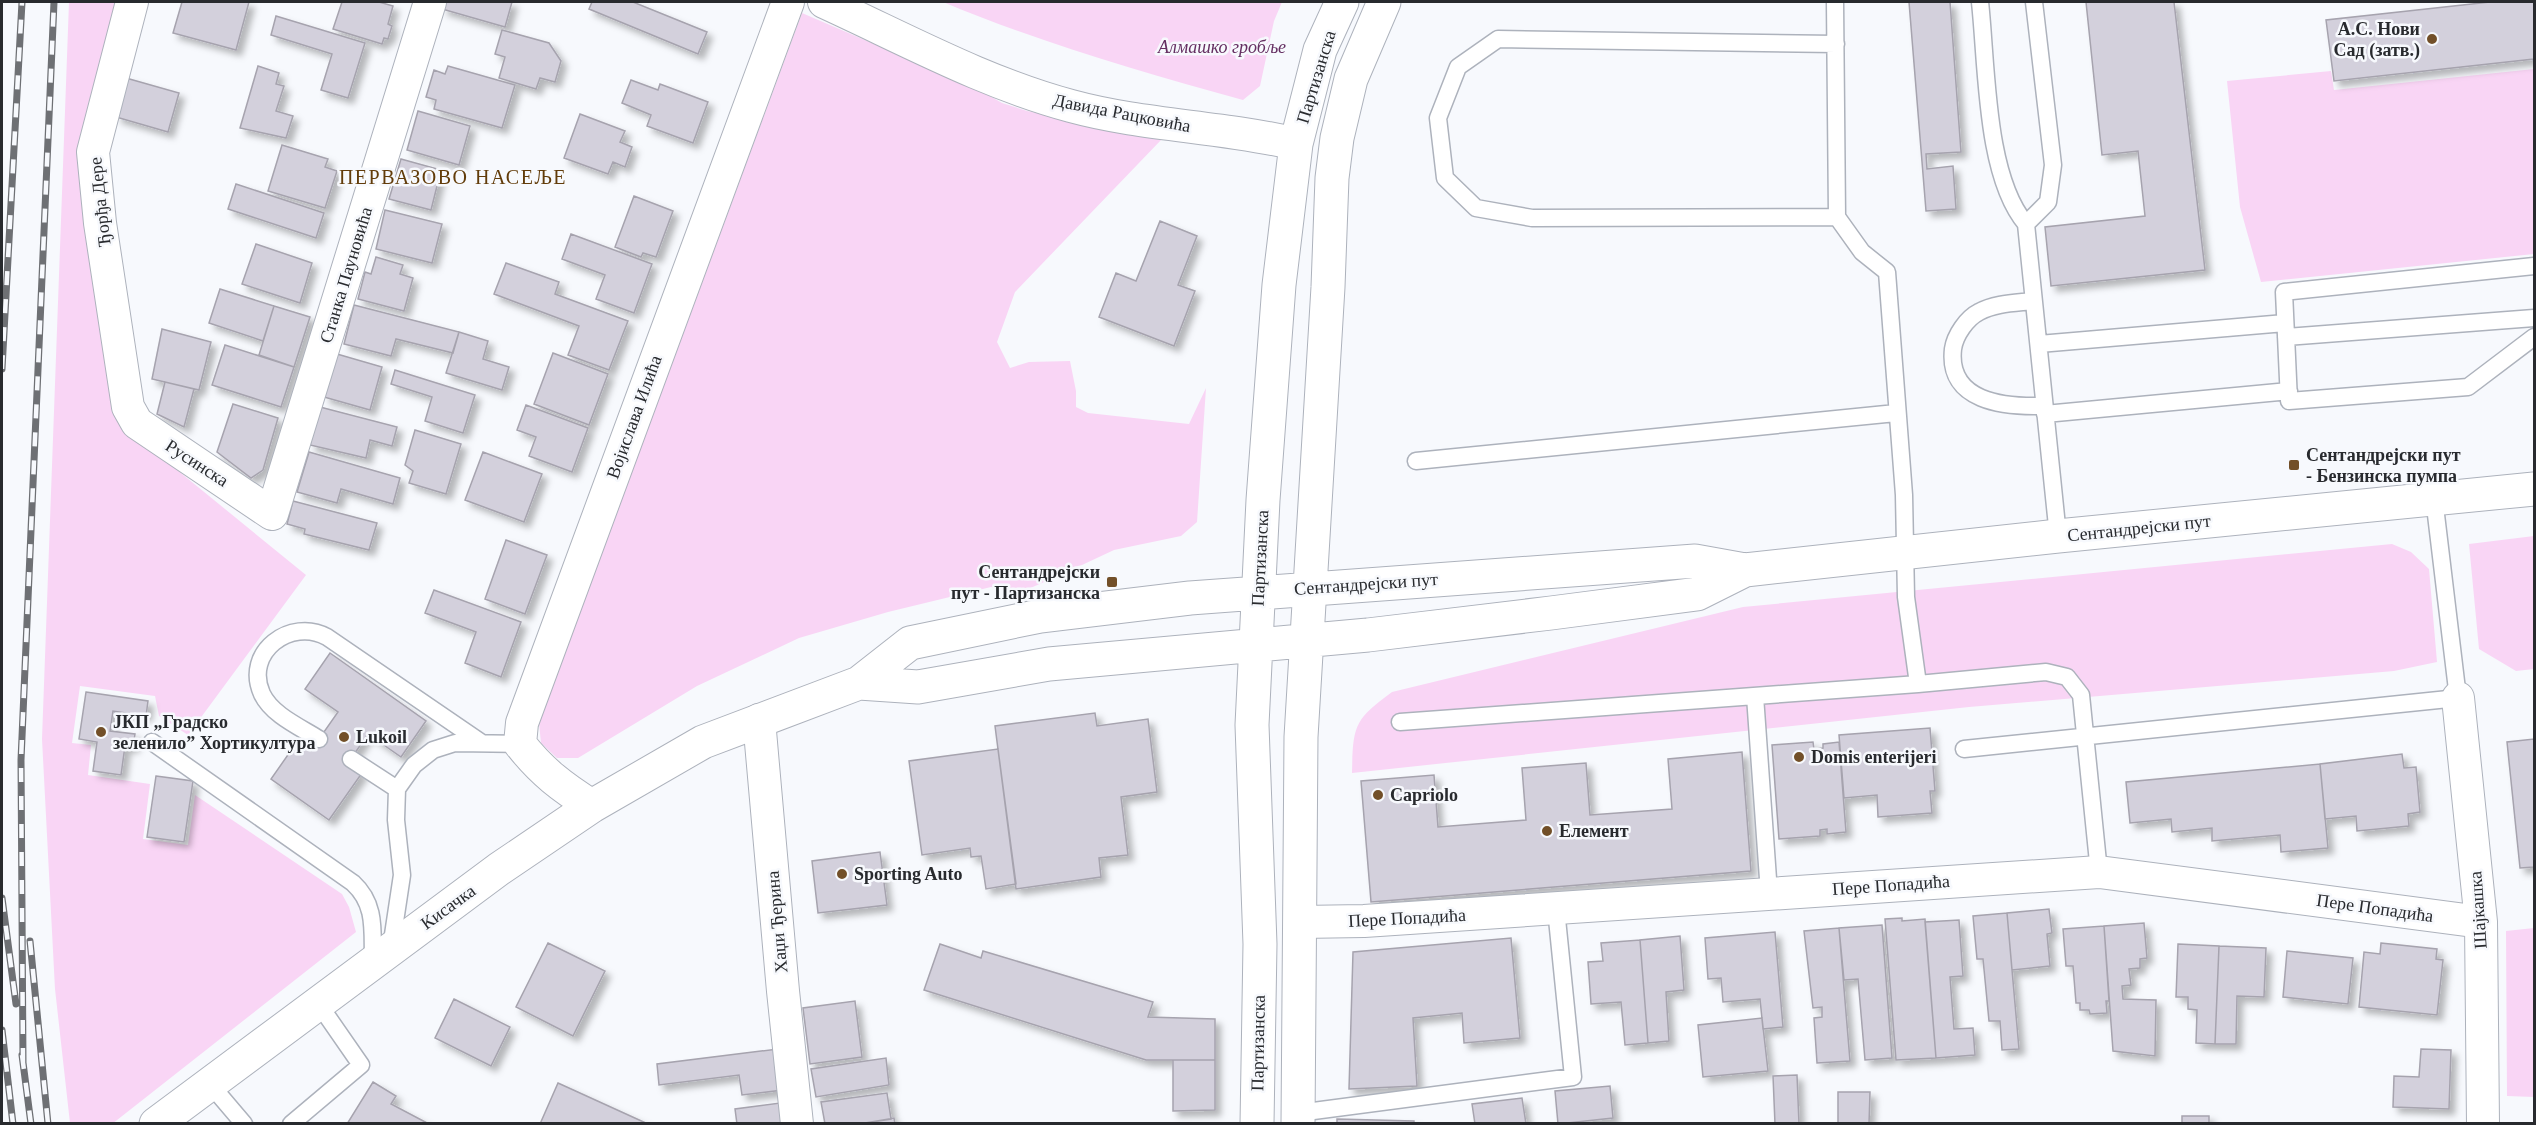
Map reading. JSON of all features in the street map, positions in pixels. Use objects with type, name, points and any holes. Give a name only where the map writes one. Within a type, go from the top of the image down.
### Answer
[{"type":"main road","name":"Партизанска","points":[[1257,1124],[1260,944],[1252,725],[1258,592],[1279,285],[1296,144],[1320,50],[1342,2]]},
{"type":"main road","name":"Партизанска","points":[[1298,1118],[1301,737],[1332,178],[1337,138],[1351,79],[1384,2]]},
{"type":"main road","name":"Сентандрејски пут","points":[[759,720],[859,683],[910,643],[1041,616],[1258,592],[1695,561],[1745,570],[2058,536],[2535,489]]},
{"type":"main road","name":"Сентандрејски пут","points":[[859,683],[918,687],[1048,664],[1368,635],[1697,594],[1745,570]]},
{"type":"main road","name":"Кисачка","points":[[156,1124],[499,869],[592,806],[703,742],[759,720]]},
{"type":"street","name":"Ђорђа Дере","points":[[128,406],[100,223],[93,152],[132,2]]},
{"type":"street","name":"Станка Пауновића","points":[[272,514],[430,2]]},
{"type":"street","name":"Војислава Илића","points":[[520,744],[522,723],[532,695],[788,2]]},
{"type":"street","name":"Давида Рацковића","points":[[824,2],[1011,88],[1074,107],[1254,134],[1296,144]]},
{"type":"street","name":"Русинска","points":[[128,406],[137,423],[272,514]]},
{"type":"street","name":"Шајкашка","points":[[2458,698],[2481,922],[2484,1124]]},
{"type":"street","name":"Хаџи Ђерина","points":[[759,720],[797,1124]]},
{"type":"street","points":[[520,744],[555,782],[592,806]]},
{"type":"street","name":"Пере Попадића","points":[[1300,922],[1364,921],[1556,909],[2099,872],[2481,922]]},
{"type":"lane","points":[[1835,2],[1837,217],[1862,252],[1887,272],[1904,495],[1906,597],[1918,684]]},
{"type":"lane","points":[[1980,2],[1995,156],[2003,186],[2015,211],[2026,224],[2058,536]]},
{"type":"lane","points":[[2026,224],[2048,202],[2053,165],[2034,2]]},
{"type":"lane","points":[[1836,44],[1498,39],[1458,68],[1438,118],[1445,178],[1476,208],[1532,218],[1837,217]]},
{"type":"lane","points":[[2535,266],[2283,292],[2289,401],[2468,387],[2535,337]]},
{"type":"lane","points":[[2033,301],[2006,303],[1978,312],[1961,329],[1953,346],[1952,368],[1966,389],[1992,402],[2044,410],[2289,391]]},
{"type":"lane","points":[[2040,344],[2535,318]]},
{"type":"lane","points":[[1416,461],[1896,413]]},
{"type":"lane","points":[[1964,749],[2458,698],[2434,498]]},
{"type":"lane","points":[[319,739],[276,711],[265,700],[259,686],[258,670],[266,649],[277,638],[291,632],[306,630],[327,637],[482,743]]},
{"type":"lane","points":[[1400,722],[1918,684],[2046,672],[2067,677],[2080,695],[2099,872]]},
{"type":"lane","points":[[1755,696],[1769,893]]},
{"type":"lane","points":[[152,742],[353,883],[365,894],[382,956]]},
{"type":"lane","points":[[382,956],[402,875],[396,820],[397,789],[414,765],[433,750],[455,743],[520,744]]},
{"type":"lane","points":[[351,759],[397,789]]},
{"type":"lane","points":[[1298,1118],[1573,1077],[1556,909]]},
{"type":"lane","points":[[291,1124],[361,1065],[318,1003]]},
{"type":"lane","points":[[210,1084],[244,1124]]},
{"type":"green space","points":[[69,2],[117,2],[88,105],[81,154],[117,421],[306,575],[188,735],[159,716],[155,696],[80,686],[72,743],[91,745],[88,775],[150,784],[143,839],[188,845],[195,795],[342,894],[349,907],[356,932],[112,1124],[70,1123],[55,989],[42,739]]},
{"type":"green space","name":"Алмашко гробље","points":[[943,2],[1282,2],[1274,21],[1260,86],[1243,100],[1092,56],[1017,31]]},
{"type":"green space","points":[[802,13],[974,87],[1002,103],[1027,111],[1162,139],[1015,292],[997,342],[1010,368],[1029,362],[1070,361],[1076,391],[1076,407],[1088,413],[1189,424],[1206,388],[1197,522],[1181,536],[1114,550],[1082,565],[1062,570],[1058,576],[1019,593],[991,587],[888,612],[799,638],[697,686],[578,758],[557,758],[541,743],[539,723]]},
{"type":"green space","points":[[2534,69],[2534,254],[2261,282],[2240,207],[2227,81],[2331,71],[2334,90]]},
{"type":"green space","points":[[2534,536],[2534,669],[2516,671],[2479,649],[2469,544]]},
{"type":"green space","points":[[2392,544],[2411,552],[2429,569],[2437,662],[2394,671],[1969,707],[1352,773],[1353,744],[1358,725],[1370,710],[1392,692],[1743,607]]},
{"type":"green space","points":[[2534,928],[2534,1097],[2507,1096],[2506,931]]},
{"type":"building","points":[[182,2],[249,2],[236,50],[173,33]]},
{"type":"building","points":[[342,2],[379,2],[393,6],[388,24],[392,26],[388,39],[384,38],[382,44],[333,29]]},
{"type":"building","points":[[444,2],[512,2],[505,27],[442,9]]},
{"type":"building","points":[[592,2],[633,2],[707,32],[698,54],[589,9]]},
{"type":"building","points":[[1909,2],[1950,2],[1961,152],[1926,154],[1927,169],[1953,166],[1956,209],[1926,211]]},
{"type":"building","points":[[2086,2],[2174,2],[2205,270],[2051,286],[2045,227],[2145,216],[2138,151],[2102,155]]},
{"type":"building","name":"А.С. Нови Сад (затв.)","points":[[2490,2],[2534,2],[2534,59],[2334,81],[2326,20]]},
{"type":"building","points":[[276,16],[365,43],[348,98],[321,90],[332,54],[271,35]]},
{"type":"building","points":[[502,30],[549,43],[561,61],[555,82],[540,78],[536,89],[499,78],[505,57],[495,54]]},
{"type":"building","points":[[258,66],[279,73],[276,84],[284,86],[276,111],[293,116],[286,138],[240,128]]},
{"type":"building","points":[[448,66],[515,85],[502,128],[434,109],[436,100],[426,97],[434,70],[445,74]]},
{"type":"building","points":[[126,78],[179,93],[168,132],[116,117]]},
{"type":"building","points":[[631,80],[658,90],[660,84],[708,102],[693,143],[647,126],[651,115],[622,103]]},
{"type":"building","points":[[418,111],[470,126],[459,165],[407,150]]},
{"type":"building","points":[[580,114],[625,131],[620,142],[632,147],[625,167],[613,162],[608,174],[564,158]]},
{"type":"building","points":[[282,145],[328,159],[325,167],[337,171],[325,208],[268,191]]},
{"type":"building","points":[[401,159],[441,170],[431,210],[389,199]]},
{"type":"building","points":[[236,184],[324,213],[316,238],[228,209]]},
{"type":"building","points":[[634,196],[673,211],[656,257],[643,253],[641,257],[615,247]]},
{"type":"building","points":[[385,210],[442,224],[432,263],[376,249]]},
{"type":"building","points":[[1160,221],[1197,236],[1178,285],[1195,291],[1174,346],[1099,317],[1116,273],[1136,281]]},
{"type":"building","points":[[571,234],[652,264],[634,313],[596,299],[605,275],[562,259]]},
{"type":"building","points":[[256,244],[312,263],[300,303],[242,284]]},
{"type":"building","points":[[376,257],[403,265],[400,274],[413,278],[404,311],[358,299],[365,272],[371,274]]},
{"type":"building","points":[[506,263],[559,282],[555,294],[628,321],[609,370],[568,355],[579,326],[494,294]]},
{"type":"building","points":[[220,289],[274,306],[263,341],[209,323]]},
{"type":"building","points":[[354,305],[459,332],[453,353],[396,339],[391,356],[344,344]]},
{"type":"building","points":[[274,306],[310,317],[294,367],[259,355]]},
{"type":"building","points":[[162,329],[211,342],[199,390],[152,379]]},
{"type":"building","points":[[459,332],[488,341],[483,359],[509,367],[502,390],[446,373]]},
{"type":"building","points":[[225,345],[294,367],[281,407],[212,385]]},
{"type":"building","points":[[553,353],[608,374],[589,425],[534,404]]},
{"type":"building","points":[[337,354],[382,367],[370,410],[324,397]]},
{"type":"building","points":[[395,370],[475,395],[463,433],[425,421],[432,397],[391,384]]},
{"type":"building","points":[[165,382],[194,389],[184,427],[157,414]]},
{"type":"building","points":[[233,404],[278,418],[263,470],[251,478],[217,452]]},
{"type":"building","points":[[526,405],[588,428],[572,472],[529,456],[536,437],[517,430]]},
{"type":"building","points":[[320,407],[397,427],[392,446],[370,440],[366,458],[310,445]]},
{"type":"building","points":[[415,430],[461,444],[446,494],[409,483],[413,471],[405,465]]},
{"type":"building","points":[[309,452],[400,478],[393,504],[341,489],[337,503],[297,492]]},
{"type":"building","points":[[483,452],[542,474],[524,522],[465,500]]},
{"type":"building","points":[[293,501],[377,523],[369,550],[304,534],[305,529],[287,524]]},
{"type":"building","points":[[506,540],[547,555],[525,614],[485,599]]},
{"type":"building","points":[[434,590],[521,622],[501,677],[465,663],[476,632],[425,613]]},
{"type":"building","points":[[330,653],[426,721],[401,757],[368,734],[348,763],[362,773],[329,820],[271,779],[304,732],[317,742],[338,712],[305,689]]},
{"type":"building","name":"ЈКП „Градско зеленило” Хортикултура","points":[[86,692],[148,701],[146,716],[113,711],[110,731],[135,734],[133,747],[125,746],[121,775],[93,771],[97,742],[79,739]]},
{"type":"building","points":[[1095,713],[1097,726],[1148,719],[1157,792],[1121,797],[1128,855],[1099,858],[1101,877],[1016,889],[995,726]]},
{"type":"building","points":[[1930,728],[1935,791],[1930,791],[1932,813],[1878,817],[1877,795],[1844,798],[1839,735]]},
{"type":"building","points":[[2534,739],[2534,867],[2520,868],[2507,742]]},
{"type":"building","points":[[1813,742],[1814,749],[1823,748],[1823,744],[1839,742],[1846,832],[1827,834],[1827,829],[1820,830],[1820,836],[1779,839],[1772,745]]},
{"type":"building","points":[[998,749],[1016,884],[986,889],[981,856],[971,857],[970,848],[922,855],[909,761]]},
{"type":"building","points":[[1742,752],[1751,871],[1371,902],[1361,781],[1434,775],[1438,827],[1526,820],[1522,768],[1586,763],[1590,815],[1672,809],[1668,759]]},
{"type":"building","points":[[2402,754],[2404,768],[2416,767],[2420,812],[2408,814],[2409,826],[2357,831],[2356,816],[2325,819],[2320,764]]},
{"type":"building","points":[[2320,764],[2328,848],[2281,852],[2280,835],[2212,841],[2212,828],[2172,832],[2171,819],[2130,823],[2126,782]]},
{"type":"building","points":[[156,776],[193,781],[184,842],[147,837]]},
{"type":"building","points":[[880,852],[887,905],[818,913],[812,861]]},
{"type":"building","points":[[2049,909],[2052,933],[2047,934],[2050,966],[2012,970],[2007,913]]},
{"type":"building","points":[[2007,913],[2019,1049],[2002,1050],[2000,1021],[1989,1021],[1983,959],[1977,959],[1973,916]]},
{"type":"building","points":[[1902,918],[1902,921],[1925,919],[1936,1058],[1896,1060],[1885,919]]},
{"type":"building","points":[[1959,920],[1963,976],[1950,977],[1954,1029],[1973,1028],[1975,1055],[1936,1058],[1925,922]]},
{"type":"building","points":[[2144,923],[2147,958],[2140,959],[2140,968],[2129,969],[2131,985],[2122,986],[2123,999],[2156,1000],[2155,1056],[2113,1051],[2104,926]]},
{"type":"building","points":[[1882,925],[1892,1058],[1865,1060],[1858,979],[1844,980],[1839,928]]},
{"type":"building","points":[[2104,926],[2109,1001],[2106,1001],[2107,1013],[2090,1014],[2089,1010],[2080,1010],[2080,1003],[2076,1003],[2073,966],[2066,966],[2063,929]]},
{"type":"building","points":[[1839,928],[1850,1061],[1817,1063],[1814,1018],[1822,1017],[1822,1007],[1813,1008],[1804,931]]},
{"type":"building","points":[[1775,932],[1783,1027],[1763,1029],[1760,999],[1723,1002],[1721,978],[1708,979],[1705,938]]},
{"type":"building","points":[[1680,936],[1684,990],[1666,992],[1669,1041],[1648,1043],[1640,940]]},
{"type":"building","points":[[1511,938],[1520,1038],[1464,1043],[1462,1013],[1413,1018],[1417,1086],[1349,1089],[1353,952]]},
{"type":"building","points":[[1640,940],[1648,1043],[1625,1045],[1621,1002],[1591,1004],[1588,962],[1603,961],[1601,943]]},
{"type":"building","points":[[548,943],[605,971],[573,1036],[516,1007]]},
{"type":"building","points":[[2381,943],[2437,949],[2436,959],[2443,960],[2437,1015],[2359,1007],[2364,952],[2380,954]]},
{"type":"building","points":[[940,944],[981,958],[983,951],[1153,1002],[1148,1017],[1215,1019],[1215,1060],[1146,1060],[924,990]]},
{"type":"building","points":[[2178,944],[2219,946],[2215,1044],[2196,1043],[2197,1010],[2188,1009],[2188,997],[2176,997]]},
{"type":"building","points":[[2219,946],[2266,948],[2264,997],[2237,996],[2236,1044],[2215,1044]]},
{"type":"building","points":[[2287,951],[2353,958],[2348,1004],[2283,997]]},
{"type":"building","points":[[454,999],[510,1027],[491,1066],[435,1038]]},
{"type":"building","points":[[855,1001],[862,1057],[810,1064],[803,1008]]},
{"type":"building","points":[[1762,1018],[1768,1071],[1703,1077],[1698,1025]]},
{"type":"building","points":[[778,1049],[783,1090],[742,1095],[739,1075],[659,1085],[657,1064]]},
{"type":"building","points":[[2421,1049],[2451,1050],[2449,1109],[2393,1107],[2394,1076],[2419,1077]]},
{"type":"building","points":[[886,1058],[889,1085],[816,1097],[811,1069]]},
{"type":"building","points":[[1173,1060],[1215,1060],[1215,1110],[1173,1111]]},
{"type":"building","points":[[1797,1075],[1799,1124],[1775,1124],[1773,1076]]},
{"type":"building","points":[[373,1082],[396,1096],[391,1104],[429,1124],[347,1124]]},
{"type":"building","points":[[558,1083],[648,1124],[540,1124]]},
{"type":"building","points":[[1610,1086],[1613,1118],[1558,1124],[1555,1091]]},
{"type":"building","points":[[1838,1092],[1870,1092],[1869,1124],[1838,1124]]},
{"type":"building","points":[[887,1093],[891,1119],[859,1124],[825,1124],[821,1102]]},
{"type":"building","points":[[1522,1098],[1526,1124],[1475,1124],[1472,1104]]},
{"type":"building","points":[[780,1103],[782,1124],[737,1124],[735,1109]]},
{"type":"building","points":[[2182,1116],[2209,1116],[2209,1124],[2182,1124]]},
{"type":"building","points":[[894,1118],[895,1124],[859,1124]]},
{"type":"building","points":[[1337,1119],[1414,1121],[1414,1124],[1337,1124]]},
{"type":"railway","points":[[2,369],[22,2]]},
{"type":"railway","points":[[23,1062],[21,760],[54,2]]},
{"type":"railway","points":[[2,898],[16,1004]]},
{"type":"railway","points":[[30,941],[48,1124]]},
{"type":"railway","points":[[2,1030],[13,1124]]},
{"type":"railway","points":[[22,1055],[31,1124]]},
{"type":"place","name":"А.С. Нови Сад (затв.)","points":[[2432,39]]},
{"type":"place","name":"Сентандрејски пут - Бензинска пумпа","points":[[2294,465]]},
{"type":"place","name":"Сентандрејски пут - Партизанска","points":[[1112,582]]},
{"type":"place","name":"ЈКП „Градско зеленило” Хортикултура","points":[[101,732]]},
{"type":"place","name":"Lukoil","points":[[344,737]]},
{"type":"place","name":"Domis enterijeri","points":[[1799,757]]},
{"type":"place","name":"Capriolo","points":[[1378,795]]},
{"type":"place","name":"Елемент","points":[[1547,831]]},
{"type":"place","name":"Sporting Auto","points":[[842,874]]},
{"type":"district","name":"ПЕРВАЗОВО НАСЕЉЕ","points":[[453,177]]}]
